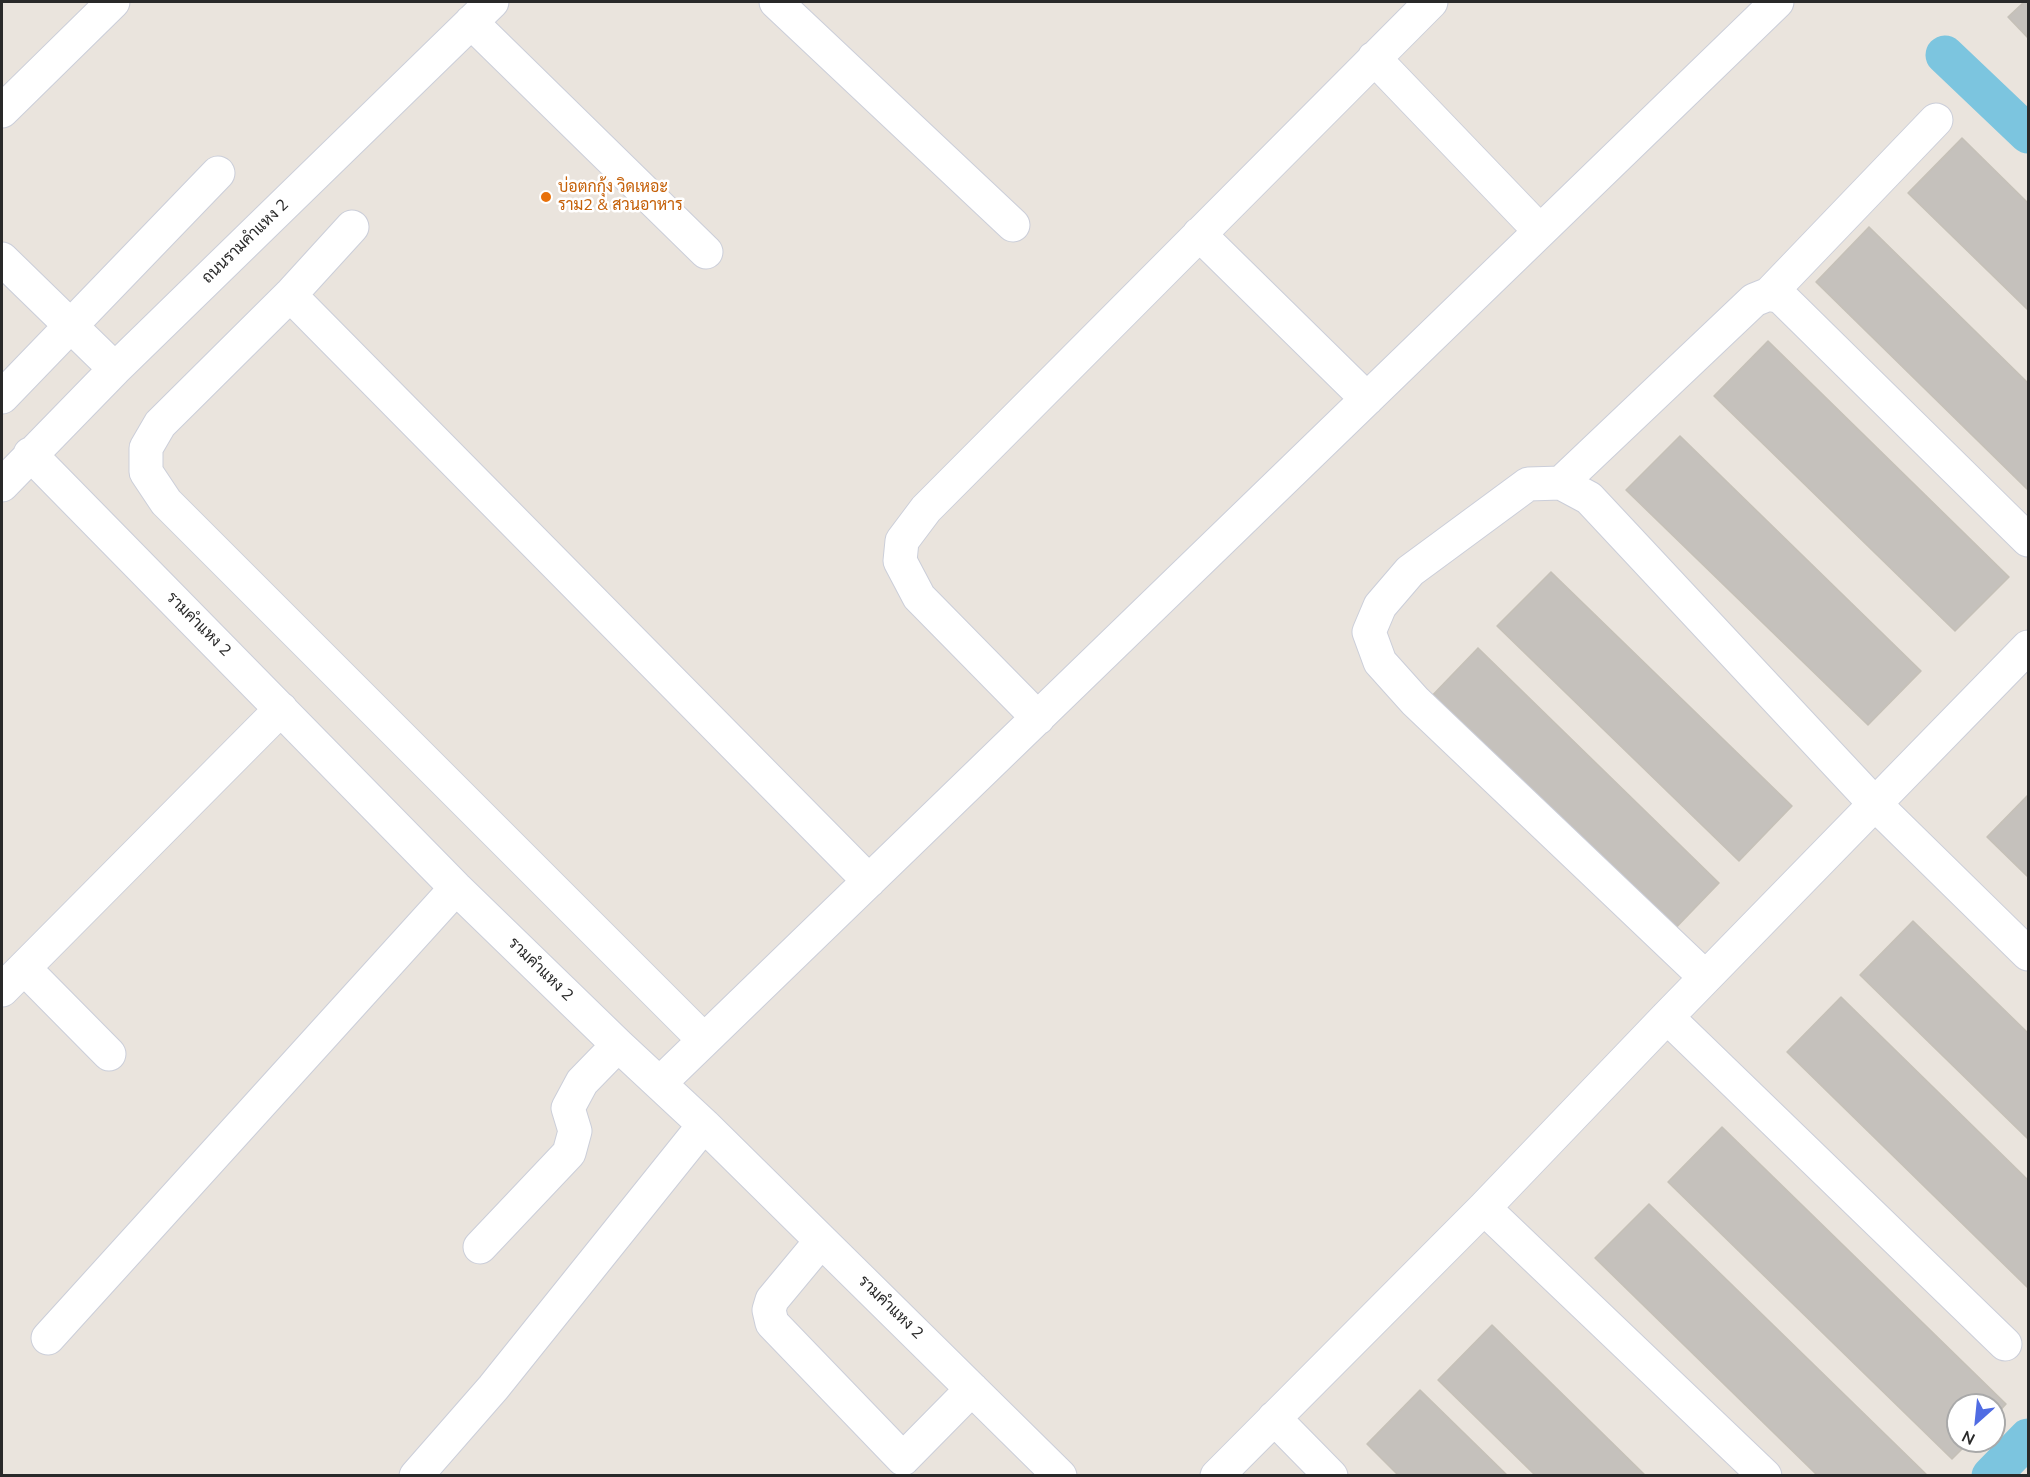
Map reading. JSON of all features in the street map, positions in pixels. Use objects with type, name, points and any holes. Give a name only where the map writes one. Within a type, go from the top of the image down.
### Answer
[{"type":"street","points":[[2,111],[113,2]]},
{"type":"street","points":[[776,2],[1013,225]]},
{"type":"street","points":[[1038,718],[919,597],[900,561],[902,541],[926,509],[1431,2]]},
{"type":"street","points":[[660,1083],[1777,2]]},
{"type":"street","points":[[482,12],[706,252]]},
{"type":"street","name":"ถนนรามคำแหง 2","points":[[2,485],[115,369],[482,12]]},
{"type":"street","points":[[1374,58],[1540,231]]},
{"type":"street","points":[[1561,483],[1754,300],[1769,294],[1936,120]]},
{"type":"street","points":[[2,397],[218,173]]},
{"type":"street","points":[[352,227],[290,295],[160,424],[146,448],[146,472],[166,502],[704,1040]]},
{"type":"street","points":[[1199,234],[1367,399]]},
{"type":"street","points":[[2,259],[115,369]]},
{"type":"street","points":[[1769,294],[1781,297],[2028,540]]},
{"type":"street","points":[[290,295],[869,881]]},
{"type":"street","name":"รามคำแหง 2","points":[[30,454],[456,888],[704,1125],[1060,1476]]},
{"type":"street","points":[[1705,977],[1415,701],[1380,662],[1369,632],[1380,606],[1410,571],[1528,484],[1561,483],[1589,498],[1875,804],[2028,954]]},
{"type":"street","points":[[1217,1476],[1484,1208],[1705,977],[2028,647]]},
{"type":"street","points":[[2,990],[281,709]]},
{"type":"street","points":[[48,1338],[456,888]]},
{"type":"street","points":[[24,968],[110,1054]]},
{"type":"street","points":[[1667,1017],[2005,1344]]},
{"type":"street","points":[[480,1247],[569,1153],[575,1131],[568,1108],[582,1082],[618,1045]]},
{"type":"street","points":[[416,1476],[500,1379],[704,1125]]},
{"type":"street","points":[[1484,1208],[1765,1476]]},
{"type":"street","points":[[821,1241],[772,1300],[770,1310],[772,1323],[904,1470],[972,1389]]},
{"type":"street","points":[[1274,1418],[1331,1476]]},
{"type":"building","points":[[2024,2],[2028,2],[2028,38],[2008,17]]},
{"type":"building","points":[[1962,138],[2028,203],[2028,310],[1908,193]]},
{"type":"building","points":[[1869,227],[2028,383],[2028,490],[1816,282]]},
{"type":"building","points":[[1768,341],[2009,577],[1955,631],[1714,396]]},
{"type":"building","points":[[1680,436],[1921,671],[1868,725],[1626,490]]},
{"type":"building","points":[[1551,572],[1792,806],[1739,861],[1497,626]]},
{"type":"building","points":[[1478,648],[1719,883],[1666,938],[1425,703]]},
{"type":"building","points":[[2028,795],[2028,877],[1987,837]]},
{"type":"building","points":[[1913,921],[2028,1033],[2028,1139],[1860,975]]},
{"type":"building","points":[[1841,997],[2028,1180],[2028,1288],[1787,1052]]},
{"type":"building","points":[[1722,1127],[1995,1393],[1946,1393],[1946,1453],[1958,1453],[1952,1459],[1668,1182]]},
{"type":"building","points":[[1649,1204],[1928,1476],[1818,1476],[1595,1258]]},
{"type":"building","points":[[1492,1325],[1646,1476],[1536,1476],[1438,1380]]},
{"type":"building","points":[[1420,1390],[1508,1476],[1399,1476],[1367,1444]]},
{"type":"waterway","points":[[1945,55],[2028,134]]},
{"type":"waterway","points":[[1991,1476],[2028,1438]]},
{"type":"place","name":"บ่อตกกุ้ง วิดเหอะ ราม2 & สวนอาหาร","points":[[546,197]]}]
